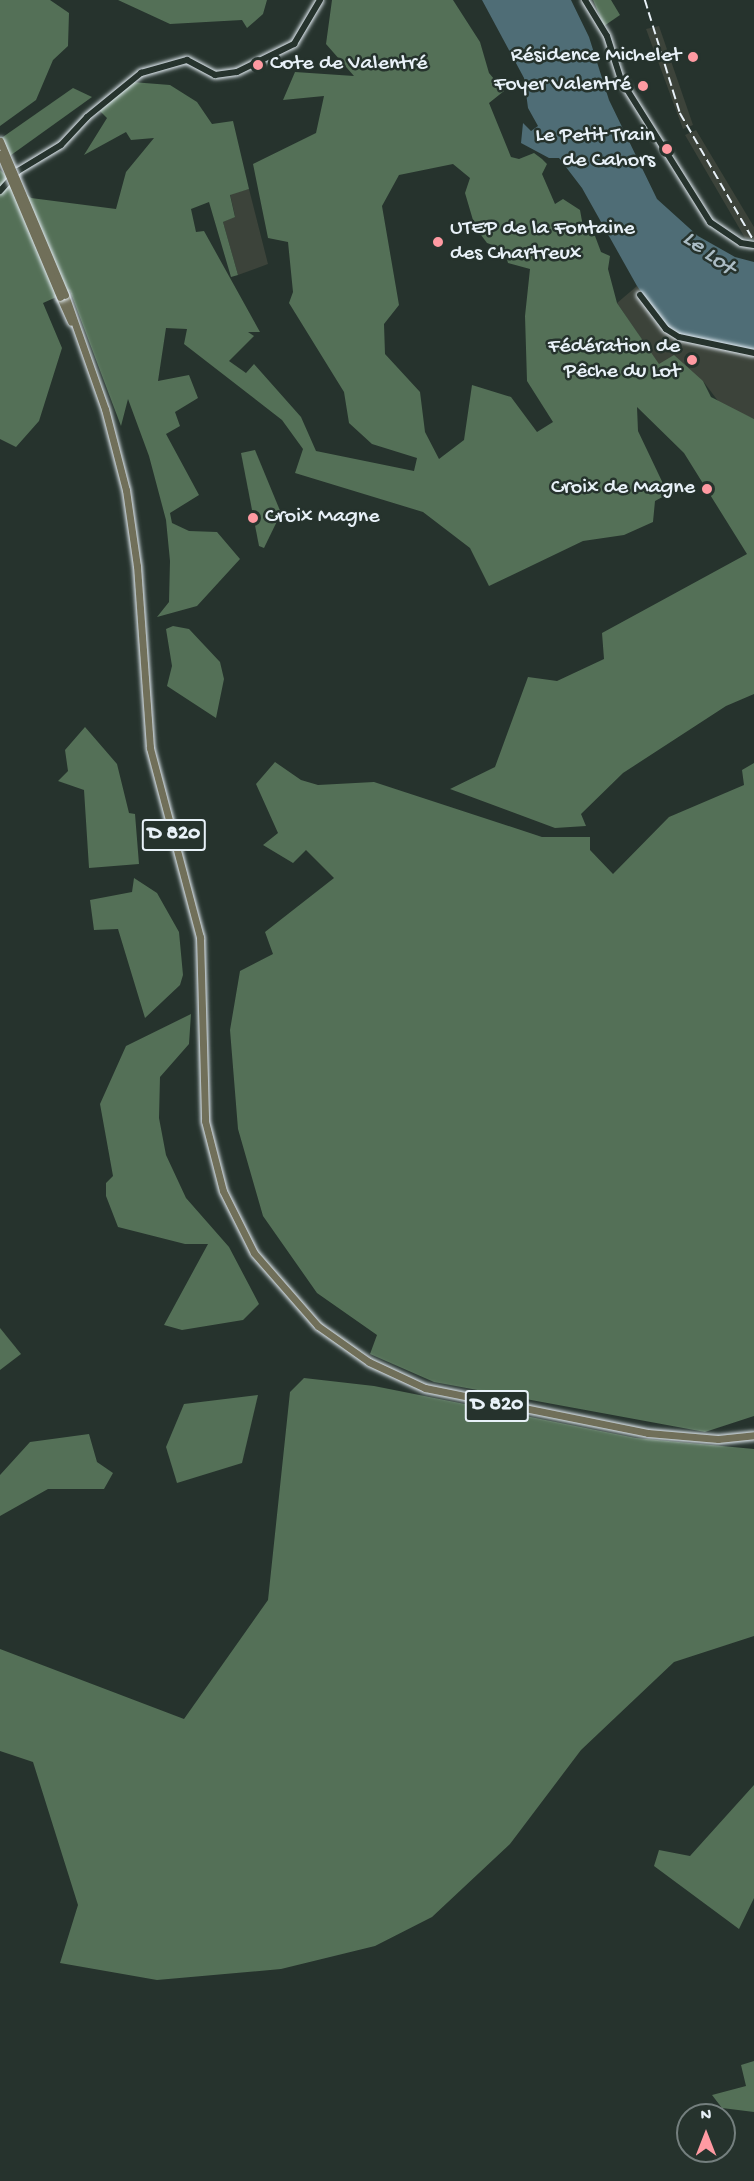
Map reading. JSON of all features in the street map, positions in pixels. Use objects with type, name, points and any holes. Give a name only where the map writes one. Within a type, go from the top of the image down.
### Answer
[{"type":"main road","name":"D 820","points":[[0,141],[94,377],[116,449],[132,529],[150,748],[200,937],[205,1121],[223,1191],[254,1253],[318,1326],[369,1362],[425,1388],[648,1433],[718,1439],[754,1436]]},
{"type":"main road","name":"D 820","points":[[0,154],[63,296]]},
{"type":"street","points":[[0,190],[18,171],[61,146],[87,117],[141,73],[187,60],[215,75],[237,72],[294,44],[320,0]]},
{"type":"street","points":[[585,0],[607,36],[621,80],[710,222],[741,243],[754,245]]},
{"type":"street","points":[[640,295],[666,329],[679,337],[754,353]]},
{"type":"shaded area","points":[[659,26],[693,125],[683,129],[646,29]]},
{"type":"shaded area","points":[[696,130],[754,227],[754,239],[745,238],[685,135]]},
{"type":"shaded area","points":[[249,189],[268,264],[238,275],[223,222],[235,216],[230,194]]},
{"type":"shaded area","points":[[637,286],[681,336],[754,350],[754,419],[721,405],[703,381],[659,365],[617,303]]},
{"type":"green space","points":[[0,0],[50,0],[69,13],[68,46],[53,60],[36,100],[0,126]]},
{"type":"green space","points":[[118,0],[267,0],[263,14],[247,28],[242,20],[170,24]]},
{"type":"green space","points":[[332,0],[453,0],[480,42],[489,73],[504,91],[489,103],[511,157],[519,159],[534,153],[542,159],[547,164],[542,174],[555,204],[563,199],[580,210],[584,232],[595,236],[601,252],[610,256],[608,269],[617,303],[659,364],[674,355],[703,381],[711,397],[754,419],[754,694],[726,706],[623,773],[581,814],[586,826],[555,828],[450,789],[495,767],[528,677],[557,681],[604,659],[602,633],[747,554],[684,453],[637,407],[638,431],[668,494],[655,501],[653,522],[624,535],[583,541],[489,586],[470,548],[423,512],[295,473],[303,449],[282,420],[184,344],[187,329],[166,328],[158,381],[189,375],[198,398],[175,412],[180,426],[166,434],[199,495],[170,513],[172,523],[189,531],[217,532],[240,559],[197,606],[157,617],[169,602],[170,561],[166,520],[149,456],[128,399],[121,426],[70,291],[43,303],[62,348],[39,421],[16,447],[0,439],[0,170],[31,198],[116,209],[126,172],[154,138],[131,140],[126,132],[84,155],[107,118],[100,111],[132,82],[170,85],[197,102],[212,124],[233,121],[249,189],[230,195],[235,217],[223,222],[238,275],[231,277],[209,202],[191,209],[196,232],[204,231],[260,332],[248,332],[254,336],[229,361],[246,373],[254,364],[301,417],[316,451],[414,471],[417,458],[372,444],[349,423],[344,392],[289,303],[293,292],[288,242],[268,238],[253,164],[316,133],[324,96],[283,100],[295,72],[354,76],[326,44]],"holes":[[[453,164],[470,178],[465,193],[475,227],[487,243],[504,249],[508,263],[530,269],[525,316],[527,381],[553,422],[537,432],[511,397],[472,385],[464,440],[439,459],[425,432],[420,392],[385,354],[384,324],[399,305],[382,206],[399,175]]]},
{"type":"green space","points":[[593,0],[611,0],[620,15],[604,26]]},
{"type":"green space","points":[[73,88],[92,97],[0,163],[0,139]]},
{"type":"green space","points":[[255,450],[281,513],[264,548],[259,546],[241,453]]},
{"type":"green space","points":[[173,626],[189,629],[220,662],[224,679],[216,718],[167,686],[172,666],[166,629]]},
{"type":"green space","points":[[85,727],[117,764],[129,813],[135,814],[139,864],[89,868],[84,790],[58,781],[68,771],[65,750]]},
{"type":"green space","points":[[275,762],[301,780],[318,785],[374,782],[542,837],[590,837],[590,850],[613,874],[669,817],[744,785],[742,770],[754,763],[754,1416],[705,1432],[434,1382],[370,1354],[377,1335],[317,1293],[263,1216],[238,1129],[230,1030],[240,971],[273,954],[265,932],[334,878],[306,850],[293,863],[263,845],[278,833],[256,784]]},
{"type":"green space","points":[[134,878],[157,893],[179,932],[183,975],[180,985],[145,1018],[118,929],[94,930],[90,900],[132,892]]},
{"type":"green space","points":[[191,1014],[189,1044],[160,1077],[159,1118],[166,1155],[186,1198],[229,1247],[259,1304],[243,1320],[182,1330],[164,1325],[208,1244],[185,1244],[118,1227],[106,1196],[106,1183],[113,1176],[100,1104],[126,1046]]},
{"type":"green space","points":[[0,1328],[21,1354],[0,1370]]},
{"type":"green space","points":[[304,1378],[374,1386],[636,1438],[754,1449],[754,1636],[674,1662],[581,1750],[510,1844],[432,1917],[375,1946],[281,1969],[157,1980],[60,1963],[78,1905],[33,1762],[0,1751],[0,1649],[184,1719],[268,1600],[290,1392]]},
{"type":"green space","points":[[258,1395],[242,1463],[177,1483],[166,1447],[184,1404]]},
{"type":"green space","points":[[89,1434],[97,1462],[113,1473],[104,1489],[48,1489],[0,1516],[0,1475],[30,1442]]},
{"type":"green space","points":[[754,1785],[754,1898],[739,1929],[654,1866],[659,1850],[690,1856]]},
{"type":"green space","points":[[754,2061],[754,2112],[736,2110],[736,2103],[718,2103],[712,2095],[746,2086],[741,2065]]},
{"type":"water","name":"Le Lot","points":[[482,0],[571,0],[589,37],[609,100],[657,199],[698,236],[735,257],[754,262],[754,350],[681,336],[667,329],[637,286],[582,188],[559,158],[549,158],[521,143],[523,123],[531,131],[538,126],[528,108],[524,78]]},
{"type":"railway","points":[[645,0],[680,113],[754,241]]},
{"type":"place","name":"Résidence Michelet","points":[[693,57]]},
{"type":"place","name":"Cote de Valentré","points":[[258,65]]},
{"type":"place","name":"Foyer Valentré","points":[[643,86]]},
{"type":"place","name":"Le Petit Train de Cahors","points":[[667,149]]},
{"type":"place","name":"UTEP de la Fontaine des Chartreux","points":[[438,242]]},
{"type":"place","name":"Fédération de Pêche du Lot","points":[[692,360]]},
{"type":"place","name":"Croix de Magne","points":[[707,489]]},
{"type":"place","name":"Croix Magne","points":[[253,518]]}]
